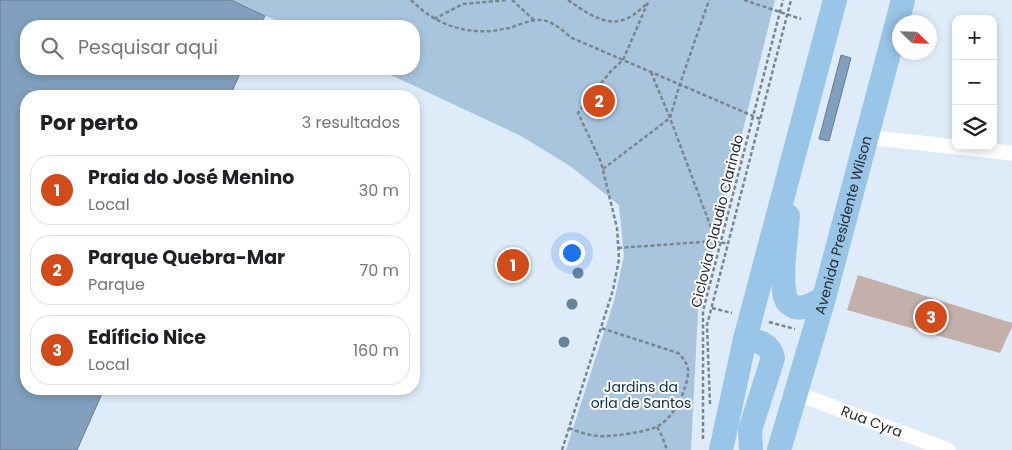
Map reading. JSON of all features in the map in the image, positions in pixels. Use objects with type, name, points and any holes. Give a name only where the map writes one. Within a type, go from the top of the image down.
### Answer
[{"type":"main road","points":[[712,445],[745,339],[835,0]]},
{"type":"main road","name":"Avenida Presidente Wilson","points":[[779,450],[824,298],[901,5]]},
{"type":"main road","points":[[788,175],[789,203],[784,295],[790,305],[798,307],[806,306],[824,298]]},
{"type":"main road","points":[[745,339],[756,340],[768,346],[773,358],[754,412],[750,430],[751,450]]},
{"type":"street","points":[[866,137],[1012,153]]},
{"type":"street","name":"Rua Cyra","points":[[796,394],[948,450]]},
{"type":"path","points":[[411,0],[434,19],[463,30],[494,31],[542,20],[552,24],[572,38],[760,118]]},
{"type":"path","points":[[434,19],[463,4],[479,1],[510,0],[536,21]]},
{"type":"path","points":[[568,0],[596,18],[614,23],[637,14],[649,0]]},
{"type":"path","points":[[562,450],[613,290],[619,259],[617,228],[603,169],[578,113],[610,72],[623,60],[649,0]]},
{"type":"path","points":[[603,169],[670,118],[709,0]]},
{"type":"path","points":[[744,0],[801,19]]},
{"type":"path","name":"Ciclovia Claudio Clarindo","points":[[712,445],[703,312],[783,0]]},
{"type":"path","points":[[710,413],[707,326],[791,0]]},
{"type":"path","points":[[651,72],[716,241]]},
{"type":"path","points":[[618,248],[716,241],[728,244]]},
{"type":"path","points":[[569,428],[589,435],[601,436],[657,427],[668,417],[683,394],[689,375],[687,362],[678,353],[601,328]]},
{"type":"path","points":[[657,427],[667,450]]},
{"type":"green space","name":"Jardins da orla de Santos","points":[[231,0],[775,0],[698,312],[691,450],[566,450],[614,301],[624,256],[619,205],[570,166],[521,136],[391,75],[420,75],[420,20],[275,20]]},
{"type":"shaded area","points":[[0,0],[231,0],[265,16],[263,20],[20,20],[20,75],[239,75],[233,90],[20,90],[20,395],[101,395],[77,450],[0,450]]},
{"type":"shaded area","points":[[841,55],[851,58],[829,141],[819,139]]},
{"type":"building","points":[[858,275],[1012,323],[1012,327],[1000,353],[847,310]]},
{"type":"place","name":"Parque Quebra-Mar","points":[[599,101]]},
{"type":"place","name":"Praia do José Menino","points":[[513,265]]},
{"type":"place","name":"Edíficio Nice","points":[[931,317]]}]
